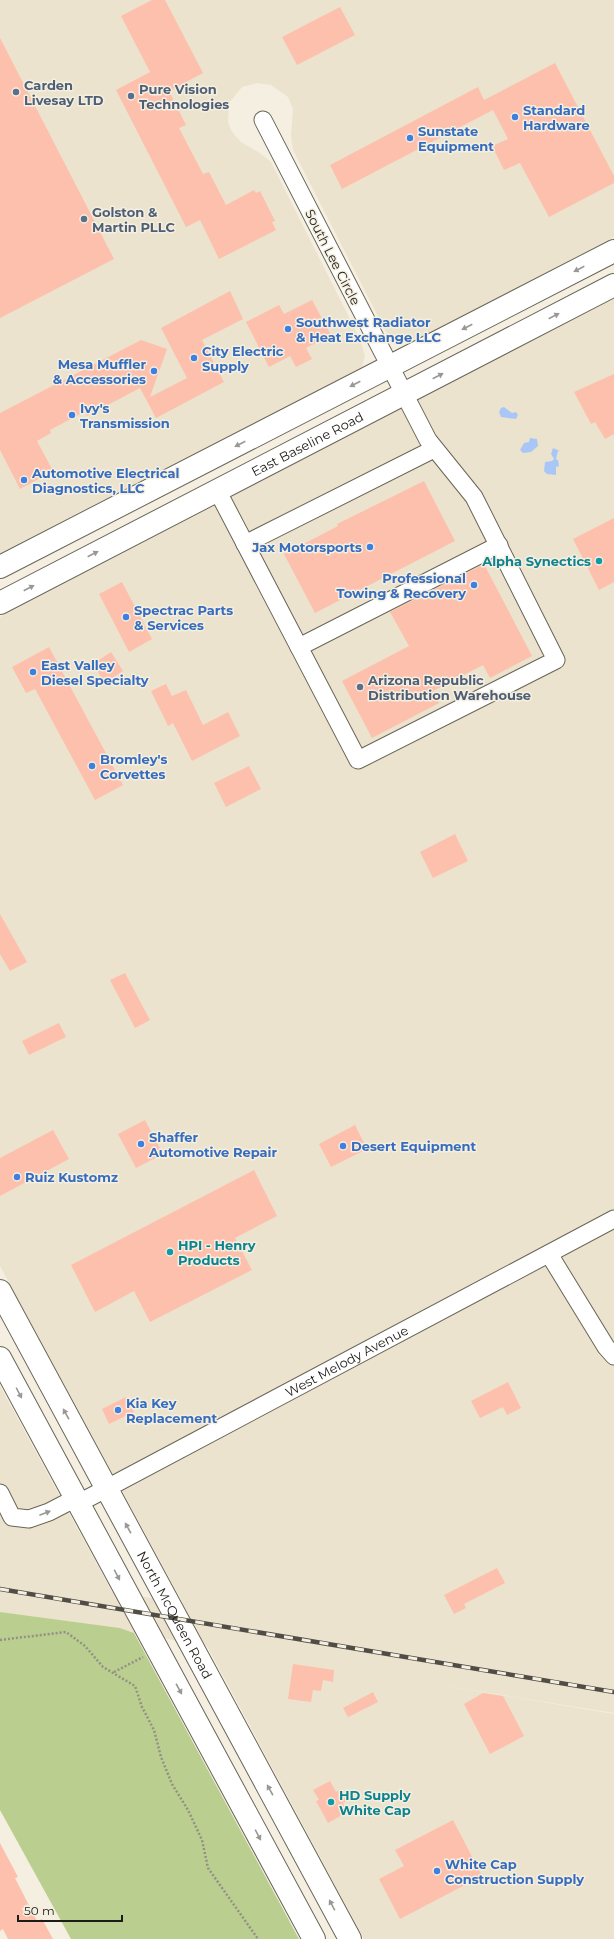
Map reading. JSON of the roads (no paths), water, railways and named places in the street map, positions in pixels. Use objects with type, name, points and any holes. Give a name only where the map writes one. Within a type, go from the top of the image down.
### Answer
[{"type":"main road","points":[[0,568],[614,251]]},
{"type":"main road","name":"East Baseline Road","points":[[0,604],[58,572],[614,285]]},
{"type":"main road","points":[[45,545],[58,572]]},
{"type":"main road","name":"North McQueen Road","points":[[0,1291],[350,1939]]},
{"type":"main road","points":[[2,1368],[77,1501],[314,1939]]},
{"type":"main road","points":[[288,1890],[315,1874]]},
{"type":"street","name":"South Lee Circle","points":[[263,120],[404,394],[434,449],[474,498],[556,660],[358,760],[299,647]]},
{"type":"street","points":[[245,544],[434,449]]},
{"type":"street","points":[[217,490],[299,647],[499,545]]},
{"type":"street","name":"West Melody Avenue","points":[[0,1493],[12,1517],[29,1519],[107,1489],[614,1219]]},
{"type":"street","points":[[549,1254],[611,1348]]},
{"type":"water","points":[[504,407],[512,413],[516,412],[518,415],[516,419],[501,417],[499,412],[501,408]]},
{"type":"water","points":[[530,438],[537,439],[538,446],[531,452],[523,453],[520,450],[524,443],[529,442]]},
{"type":"water","points":[[553,448],[560,451],[558,451],[556,459],[558,460],[559,466],[556,467],[556,475],[547,474],[544,471],[545,462],[552,461],[554,459],[551,454]]},
{"type":"railway","points":[[0,1589],[614,1692]]},
{"type":"place","name":"Carden Livesay LTD","points":[[16,92]]},
{"type":"place","name":"Pure Vision Technologies","points":[[131,96]]},
{"type":"place","name":"Standard Hardware","points":[[515,117]]},
{"type":"place","name":"Sunstate Equipment","points":[[410,138]]},
{"type":"place","name":"Golston & Martin PLLC","points":[[84,219]]},
{"type":"place","name":"Southwest Radiator & Heat Exchange LLC","points":[[288,329]]},
{"type":"place","name":"City Electric Supply","points":[[194,358]]},
{"type":"place","name":"Mesa Muffler & Accessories","points":[[154,371]]},
{"type":"place","name":"Ivy's Transmission","points":[[72,415]]},
{"type":"place","name":"Automotive Electrical Diagnostics, LLC","points":[[24,480]]},
{"type":"place","name":"Jax Motorsports","points":[[370,547]]},
{"type":"place","name":"Alpha Synectics","points":[[599,561]]},
{"type":"place","name":"Professional Towing & Recovery","points":[[474,585]]},
{"type":"place","name":"Spectrac Parts & Services","points":[[126,617]]},
{"type":"place","name":"East Valley Diesel Specialty","points":[[33,672]]},
{"type":"place","name":"Arizona Republic Distribution Warehouse","points":[[360,687]]},
{"type":"place","name":"Bromley's Corvettes","points":[[92,766]]},
{"type":"place","name":"Shaffer Automotive Repair","points":[[141,1144]]},
{"type":"place","name":"Desert Equipment","points":[[343,1146]]},
{"type":"place","name":"Ruiz Kustomz","points":[[17,1177]]},
{"type":"place","name":"HPI - Henry Products","points":[[170,1252]]},
{"type":"place","name":"Kia Key Replacement","points":[[118,1410]]},
{"type":"place","name":"HD Supply White Cap","points":[[331,1802]]},
{"type":"place","name":"White Cap Construction Supply","points":[[437,1871]]}]
